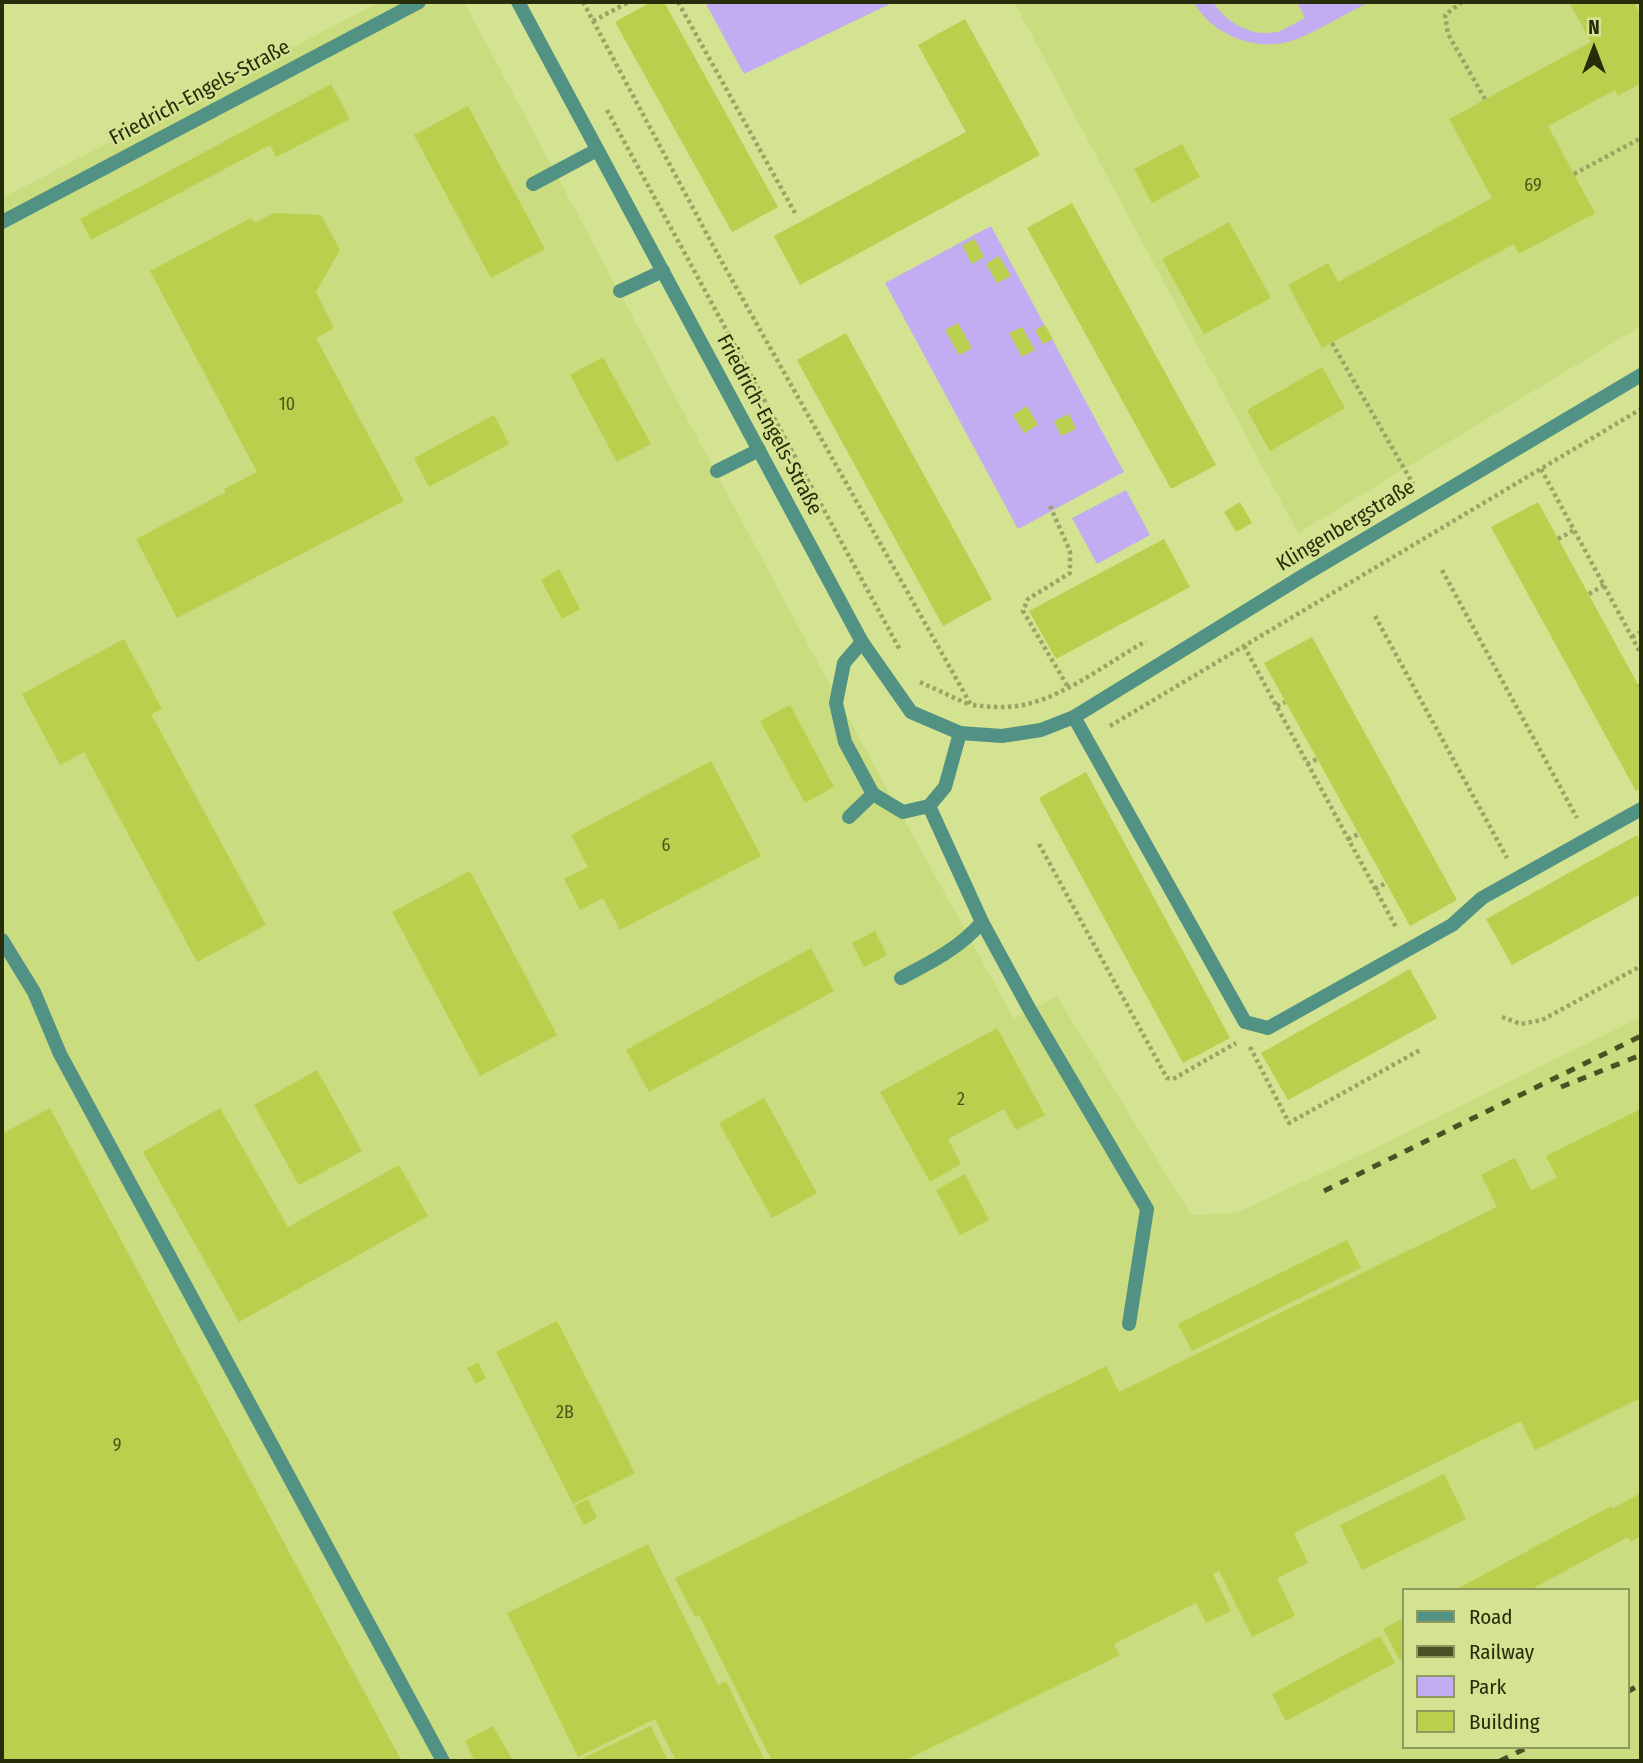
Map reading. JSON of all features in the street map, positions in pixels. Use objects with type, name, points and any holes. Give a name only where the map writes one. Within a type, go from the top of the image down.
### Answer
[{"type":"street","name":"Friedrich-Engels-Straße","points":[[2,222],[419,2]]},
{"type":"street","name":"Friedrich-Engels-Straße","points":[[518,2],[862,642],[911,712],[960,733],[1002,736],[1041,730],[1074,717]]},
{"type":"street","points":[[533,184],[597,149]]},
{"type":"street","points":[[620,291],[663,271]]},
{"type":"street","name":"Klingenbergstraße","points":[[1074,717],[1283,588],[1641,375]]},
{"type":"street","points":[[717,471],[759,450]]},
{"type":"street","points":[[862,642],[844,663],[836,703],[845,743],[873,794],[903,812],[929,806],[946,787],[960,733]]},
{"type":"street","points":[[1074,717],[1250,1030],[1268,1028],[1408,950],[1452,925],[1482,898],[1641,809]]},
{"type":"street","points":[[849,817],[873,794]]},
{"type":"street","points":[[929,806],[982,922],[1030,1010],[1147,1209],[1129,1324]]},
{"type":"street","points":[[901,978],[969,937],[982,922]]},
{"type":"street","points":[[2,940],[34,992],[60,1054],[443,1761]]},
{"type":"path","points":[[583,2],[718,255],[971,705]]},
{"type":"path","points":[[593,21],[629,2]]},
{"type":"path","points":[[678,2],[795,213]]},
{"type":"path","points":[[1462,2],[1445,15],[1448,34],[1485,99]]},
{"type":"path","points":[[602,101],[903,656]]},
{"type":"path","points":[[1574,174],[1641,138]]},
{"type":"path","points":[[1332,343],[1413,484],[1425,477]]},
{"type":"path","points":[[1087,740],[1641,409]]},
{"type":"path","points":[[1541,469],[1641,654]]},
{"type":"path","points":[[1051,506],[1070,551],[1070,573],[1028,598],[1023,611],[1068,687]]},
{"type":"path","points":[[1558,539],[1574,530]]},
{"type":"path","points":[[1442,570],[1588,838]]},
{"type":"path","points":[[1588,594],[1604,585]]},
{"type":"path","points":[[1374,616],[1517,878]]},
{"type":"path","points":[[1632,637],[1641,632]]},
{"type":"path","points":[[925,691],[916,680],[971,705],[1003,708],[1031,703],[1068,687],[1151,638]]},
{"type":"path","points":[[1244,646],[1408,950]]},
{"type":"path","points":[[1277,706],[1286,702]]},
{"type":"path","points":[[1307,764],[1317,759]]},
{"type":"path","points":[[1348,839],[1359,834]]},
{"type":"path","points":[[1039,844],[1167,1078],[1173,1079],[1250,1030],[1251,1052],[1289,1123],[1420,1050]]},
{"type":"path","points":[[1375,889],[1386,883]]},
{"type":"path","points":[[1502,1017],[1521,1024],[1542,1020],[1641,966]]},
{"type":"shaded area","points":[[380,2],[464,2],[813,654],[1014,1019],[1057,996],[1191,1215],[1236,1213],[1369,1151],[1641,1017],[1641,1761],[2,1761],[2,198]]},
{"type":"shaded area","points":[[1014,2],[1641,2],[1641,326],[1298,533]]},
{"type":"green space","points":[[705,2],[894,2],[744,74]]},
{"type":"green space","points":[[1194,2],[1213,2],[1233,23],[1251,31],[1270,33],[1283,30],[1305,18],[1297,2],[1369,2],[1297,39],[1268,44],[1253,43],[1225,33],[1202,14]]},
{"type":"green space","points":[[991,226],[1124,472],[1018,529],[885,283]]},
{"type":"green space","points":[[1126,490],[1150,535],[1097,564],[1072,518]]},
{"type":"building","points":[[651,2],[664,2],[778,207],[732,232],[615,22]]},
{"type":"building","points":[[1569,2],[1634,2],[1641,15],[1641,83],[1618,96],[1615,90],[1548,126],[1595,213],[1519,254],[1514,244],[1322,348],[1288,285],[1328,263],[1338,282],[1492,198],[1449,119],[1591,42]]},
{"type":"building","points":[[965,19],[1040,155],[800,285],[774,236],[966,132],[918,45]]},
{"type":"building","points":[[331,84],[350,119],[276,157],[270,145],[91,240],[80,219]]},
{"type":"building","points":[[468,106],[545,249],[491,278],[414,135]]},
{"type":"building","points":[[1182,144],[1200,177],[1152,203],[1134,169]]},
{"type":"building","points":[[1072,203],[1216,465],[1171,489],[1027,228]]},
{"type":"building","points":[[274,213],[321,215],[340,250],[316,292],[334,328],[316,338],[404,501],[177,618],[136,539],[226,492],[224,489],[257,472],[150,271],[251,218],[255,223]]},
{"type":"building","points":[[1229,222],[1271,298],[1204,334],[1162,259]]},
{"type":"building","points":[[975,239],[984,257],[972,264],[962,245]]},
{"type":"building","points":[[999,256],[1011,276],[997,283],[986,264]]},
{"type":"building","points":[[958,323],[972,348],[959,355],[945,330]]},
{"type":"building","points":[[1045,325],[1053,339],[1043,344],[1035,330]]},
{"type":"building","points":[[1022,327],[1035,350],[1022,357],[1009,333]]},
{"type":"building","points":[[846,333],[992,599],[943,626],[797,360]]},
{"type":"building","points":[[603,357],[651,444],[617,462],[570,375]]},
{"type":"building","points":[[1322,367],[1345,408],[1270,451],[1247,410]]},
{"type":"building","points":[[1027,406],[1038,425],[1024,433],[1013,415]]},
{"type":"building","points":[[1069,414],[1076,429],[1061,436],[1054,421]]},
{"type":"building","points":[[494,415],[509,444],[429,487],[414,458]]},
{"type":"building","points":[[1240,502],[1252,523],[1236,532],[1224,512]]},
{"type":"building","points":[[1538,502],[1641,690],[1641,788],[1636,791],[1491,527]]},
{"type":"building","points":[[1164,539],[1190,587],[1056,659],[1029,611]]},
{"type":"building","points":[[559,569],[580,609],[562,619],[541,580]]},
{"type":"building","points":[[1312,637],[1457,900],[1410,926],[1264,663]]},
{"type":"building","points":[[124,639],[162,709],[151,714],[266,925],[197,962],[84,752],[60,765],[22,694]]},
{"type":"building","points":[[790,705],[834,787],[805,803],[760,721]]},
{"type":"building","points":[[711,761],[761,856],[620,930],[603,898],[580,910],[564,879],[588,867],[571,835]]},
{"type":"building","points":[[1086,772],[1230,1038],[1183,1063],[1039,798]]},
{"type":"building","points":[[1637,835],[1641,843],[1641,894],[1512,965],[1486,919]]},
{"type":"building","points":[[470,871],[557,1035],[480,1076],[392,912]]},
{"type":"building","points":[[875,931],[887,955],[864,967],[852,943]]},
{"type":"building","points":[[811,948],[834,991],[649,1092],[626,1050]]},
{"type":"building","points":[[1410,969],[1437,1018],[1288,1100],[1261,1053]]},
{"type":"building","points":[[997,1028],[1045,1115],[1016,1130],[1004,1109],[948,1139],[961,1164],[930,1182],[880,1092]]},
{"type":"building","points":[[317,1070],[362,1151],[299,1185],[254,1105]]},
{"type":"building","points":[[764,1098],[817,1193],[772,1218],[719,1123]]},
{"type":"building","points":[[50,1108],[402,1761],[2,1761],[2,1134]]},
{"type":"building","points":[[220,1108],[288,1227],[399,1165],[428,1216],[239,1322],[143,1152]]},
{"type":"building","points":[[1641,1109],[1641,1398],[1535,1450],[1521,1421],[1294,1533],[1308,1563],[1277,1578],[1295,1616],[1252,1637],[1219,1571],[1213,1574],[1231,1611],[1206,1623],[1196,1603],[1114,1644],[1120,1655],[904,1761],[772,1761],[699,1615],[695,1617],[675,1578],[1106,1366],[1119,1392],[1497,1207],[1481,1175],[1515,1158],[1531,1190],[1557,1178],[1546,1156]]},
{"type":"building","points":[[965,1174],[989,1220],[960,1235],[936,1190]]},
{"type":"building","points":[[1347,1240],[1361,1268],[1192,1351],[1178,1324]]},
{"type":"building","points":[[557,1321],[635,1473],[573,1504],[496,1352]]},
{"type":"building","points":[[478,1362],[486,1378],[476,1384],[467,1368]]},
{"type":"building","points":[[1444,1474],[1466,1519],[1362,1570],[1340,1525]]},
{"type":"building","points":[[1641,1493],[1641,1536],[1630,1542],[1628,1537],[1534,1588],[1459,1588],[1611,1506],[1612,1509]]},
{"type":"building","points":[[588,1499],[597,1518],[584,1525],[574,1506]]},
{"type":"building","points":[[648,1544],[718,1685],[726,1681],[765,1761],[676,1761],[655,1719],[578,1757],[507,1613]]},
{"type":"building","points":[[1402,1619],[1400,1660],[1383,1629]]},
{"type":"building","points":[[1380,1636],[1395,1663],[1286,1721],[1272,1694]]},
{"type":"building","points":[[493,1726],[513,1761],[475,1761],[465,1741]]},
{"type":"building","points":[[651,1726],[668,1761],[577,1761]]},
{"type":"railway","points":[[1324,1191],[1641,1036]]},
{"type":"railway","points":[[1561,1087],[1641,1055]]},
{"type":"railway","points":[[1629,1691],[1641,1684]]},
{"type":"railway","points":[[1500,1761],[1524,1749]]}]
